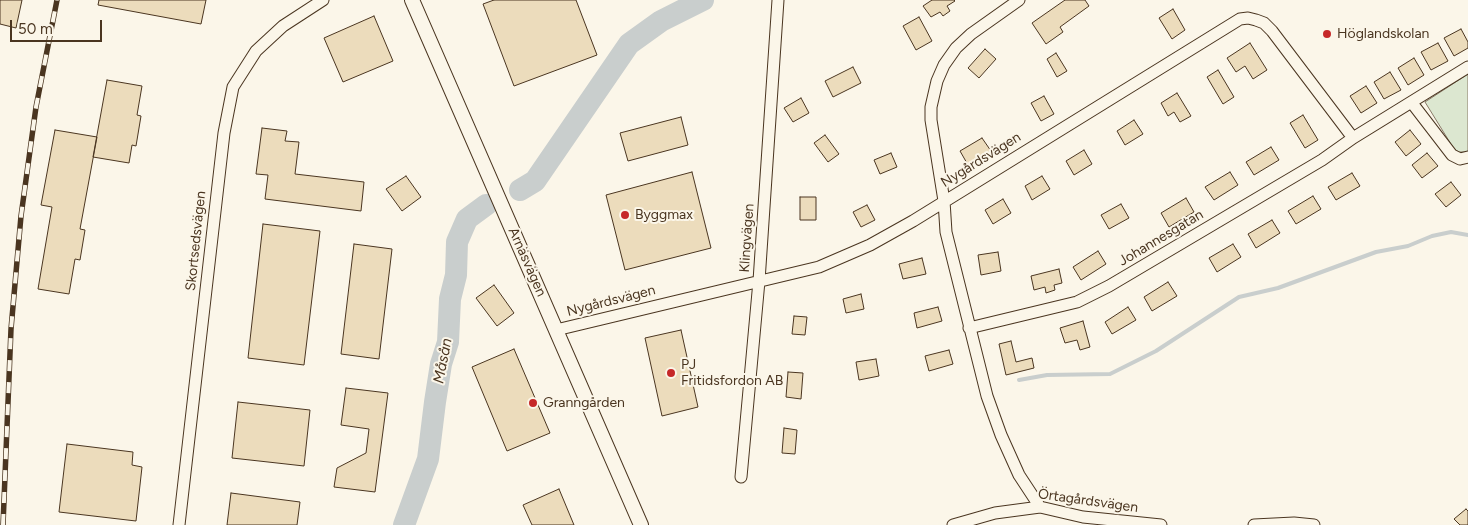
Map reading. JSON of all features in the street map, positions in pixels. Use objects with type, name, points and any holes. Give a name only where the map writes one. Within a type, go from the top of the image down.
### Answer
[{"type":"street","name":"Skortsedsvägen","points":[[179,525],[224,133],[233,87],[256,51],[283,26],[323,0]]},
{"type":"street","name":"Arnäsvägen","points":[[412,0],[641,525]]},
{"type":"street","name":"Klingvägen","points":[[741,477],[759,281],[778,0]]},
{"type":"street","points":[[1020,0],[971,34],[956,48],[944,65],[937,81],[931,120],[944,201],[946,232],[987,396],[1001,435],[1019,475],[1040,507]]},
{"type":"street","name":"Nygårdsvägen","points":[[556,330],[819,267],[870,245],[1240,19],[1256,20],[1264,23],[1272,31],[1353,138]]},
{"type":"street","name":"Johannesgatan","points":[[969,328],[1077,302],[1109,286],[1322,160],[1353,138],[1468,67]]},
{"type":"street","points":[[1412,103],[1452,155],[1460,159],[1468,157]]},
{"type":"street","name":"Örtagårdsvägen","points":[[953,525],[995,513],[1040,507],[1083,521],[1161,525]]},
{"type":"street","points":[[1254,525],[1294,523],[1314,525]]},
{"type":"green space","points":[[1468,74],[1468,152],[1459,152],[1454,149],[1425,102]]},
{"type":"building","points":[[0,0],[22,0],[16,28],[0,24]]},
{"type":"building","points":[[99,0],[206,0],[201,24],[98,5]]},
{"type":"building","points":[[494,0],[576,0],[597,55],[514,86],[483,4]]},
{"type":"building","points":[[932,0],[955,1],[947,6],[950,11],[943,16],[940,12],[931,17],[923,6]]},
{"type":"building","points":[[1065,0],[1085,0],[1089,6],[1060,27],[1063,32],[1046,44],[1032,23]]},
{"type":"building","points":[[1173,9],[1185,30],[1172,39],[1159,18]]},
{"type":"building","points":[[374,16],[393,61],[343,82],[324,38]]},
{"type":"building","points":[[919,17],[932,41],[916,50],[903,26]]},
{"type":"building","points":[[1461,29],[1468,42],[1468,48],[1454,56],[1444,38]]},
{"type":"building","points":[[1250,43],[1267,70],[1253,79],[1245,66],[1236,72],[1227,58]]},
{"type":"building","points":[[1438,43],[1448,61],[1431,70],[1421,52]]},
{"type":"building","points":[[985,49],[996,59],[979,78],[968,68]]},
{"type":"building","points":[[1056,53],[1067,71],[1057,77],[1047,59]]},
{"type":"building","points":[[1414,58],[1424,75],[1408,85],[1398,68]]},
{"type":"building","points":[[853,67],[861,83],[833,97],[825,81]]},
{"type":"building","points":[[1218,70],[1234,97],[1223,104],[1207,77]]},
{"type":"building","points":[[1390,72],[1401,90],[1384,99],[1374,82]]},
{"type":"building","points":[[107,80],[142,86],[137,115],[141,116],[136,146],[132,145],[129,163],[93,157]]},
{"type":"building","points":[[1366,86],[1377,103],[1361,113],[1350,96]]},
{"type":"building","points":[[1177,93],[1191,116],[1180,122],[1174,112],[1168,116],[1161,103]]},
{"type":"building","points":[[1044,96],[1054,114],[1041,121],[1031,103]]},
{"type":"building","points":[[801,98],[809,113],[793,122],[784,108]]},
{"type":"building","points":[[1303,115],[1318,140],[1305,148],[1290,123]]},
{"type":"building","points":[[681,117],[688,145],[628,161],[620,133]]},
{"type":"building","points":[[1134,120],[1143,134],[1125,145],[1117,131]]},
{"type":"building","points":[[262,128],[287,131],[285,141],[299,142],[295,174],[364,182],[361,211],[265,199],[268,175],[256,174]]},
{"type":"building","points":[[55,130],[97,137],[80,229],[85,230],[80,260],[75,259],[69,294],[38,289],[52,207],[41,205]]},
{"type":"building","points":[[1410,130],[1421,144],[1406,156],[1395,142]]},
{"type":"building","points":[[825,135],[839,154],[828,162],[814,143]]},
{"type":"building","points":[[982,138],[991,151],[968,165],[960,151]]},
{"type":"building","points":[[1271,147],[1279,160],[1254,175],[1246,162]]},
{"type":"building","points":[[1084,150],[1092,164],[1074,175],[1066,161]]},
{"type":"building","points":[[891,153],[897,167],[880,174],[874,160]]},
{"type":"building","points":[[1427,153],[1438,166],[1422,178],[1412,165]]},
{"type":"building","points":[[692,172],[711,248],[625,270],[606,195]]},
{"type":"building","points":[[1230,172],[1238,185],[1214,200],[1205,187]]},
{"type":"building","points":[[1352,173],[1360,186],[1336,200],[1328,187]]},
{"type":"building","points":[[406,176],[421,197],[402,211],[386,189]]},
{"type":"building","points":[[1042,176],[1050,189],[1032,200],[1025,186]]},
{"type":"building","points":[[1451,182],[1461,195],[1446,207],[1435,194]]},
{"type":"building","points":[[1313,196],[1321,209],[1296,224],[1288,211]]},
{"type":"building","points":[[800,197],[816,197],[816,220],[800,220]]},
{"type":"building","points":[[1186,198],[1194,212],[1169,227],[1161,213]]},
{"type":"building","points":[[1003,199],[1011,213],[993,224],[985,210]]},
{"type":"building","points":[[1121,204],[1129,218],[1109,229],[1101,215]]},
{"type":"building","points":[[867,205],[875,220],[861,227],[853,212]]},
{"type":"building","points":[[1272,220],[1280,233],[1256,248],[1248,234]]},
{"type":"building","points":[[263,224],[320,231],[304,365],[248,358]]},
{"type":"building","points":[[354,244],[392,249],[379,359],[341,354]]},
{"type":"building","points":[[1233,244],[1241,257],[1217,272],[1209,258]]},
{"type":"building","points":[[1098,251],[1106,264],[1081,280],[1073,267]]},
{"type":"building","points":[[998,252],[1001,271],[981,275],[978,255]]},
{"type":"building","points":[[922,258],[926,274],[903,279],[899,264]]},
{"type":"building","points":[[1059,269],[1062,283],[1054,285],[1055,290],[1046,293],[1045,287],[1034,290],[1031,276]]},
{"type":"building","points":[[1168,282],[1177,296],[1152,311],[1144,297]]},
{"type":"building","points":[[494,285],[514,313],[497,326],[476,298]]},
{"type":"building","points":[[861,294],[864,309],[846,313],[843,299]]},
{"type":"building","points":[[938,307],[942,321],[917,328],[914,313]]},
{"type":"building","points":[[1128,307],[1136,320],[1112,334],[1105,322]]},
{"type":"building","points":[[794,316],[807,317],[805,335],[792,334]]},
{"type":"building","points":[[1083,321],[1090,347],[1080,350],[1077,340],[1065,343],[1060,328]]},
{"type":"building","name":"PJ Fritidsfordon AB","points":[[681,330],[698,407],[662,416],[645,338]]},
{"type":"building","points":[[1011,341],[1016,362],[1032,358],[1034,368],[1006,375],[999,344]]},
{"type":"building","points":[[514,349],[550,433],[507,451],[472,367]]},
{"type":"building","points":[[949,350],[953,364],[929,371],[925,356]]},
{"type":"building","points":[[876,359],[879,376],[859,380],[856,362]]},
{"type":"building","points":[[788,372],[803,373],[801,399],[786,397]]},
{"type":"building","points":[[346,388],[388,393],[375,492],[334,487],[337,468],[366,453],[369,429],[341,425]]},
{"type":"building","points":[[238,402],[310,410],[304,466],[232,458]]},
{"type":"building","points":[[784,428],[797,430],[795,454],[782,453]]},
{"type":"building","points":[[67,444],[133,452],[132,465],[142,467],[136,521],[59,512]]},
{"type":"building","points":[[559,489],[574,525],[532,525],[523,505]]},
{"type":"building","points":[[231,493],[300,502],[297,525],[227,525]]},
{"type":"building","points":[[1466,509],[1468,511],[1468,525],[1460,525],[1454,519]]},
{"type":"waterway","name":"Måsån","points":[[520,190],[535,181],[629,44],[661,21],[703,0]]},
{"type":"waterway","name":"Måsån","points":[[404,525],[428,459],[441,364],[448,342],[450,299],[456,275],[457,242],[467,219],[486,205]]},
{"type":"waterway","points":[[1019,380],[1047,375],[1110,374],[1156,351],[1239,297],[1278,288],[1376,252],[1408,246],[1432,236],[1451,232],[1468,235]]},
{"type":"railway","points":[[3,525],[11,329],[21,216],[36,107],[57,0]]},
{"type":"place","name":"Höglandskolan","points":[[1327,34]]},
{"type":"place","name":"Byggmax","points":[[625,215]]},
{"type":"place","name":"PJ Fritidsfordon AB","points":[[671,373]]},
{"type":"place","name":"Granngården","points":[[533,403]]}]
